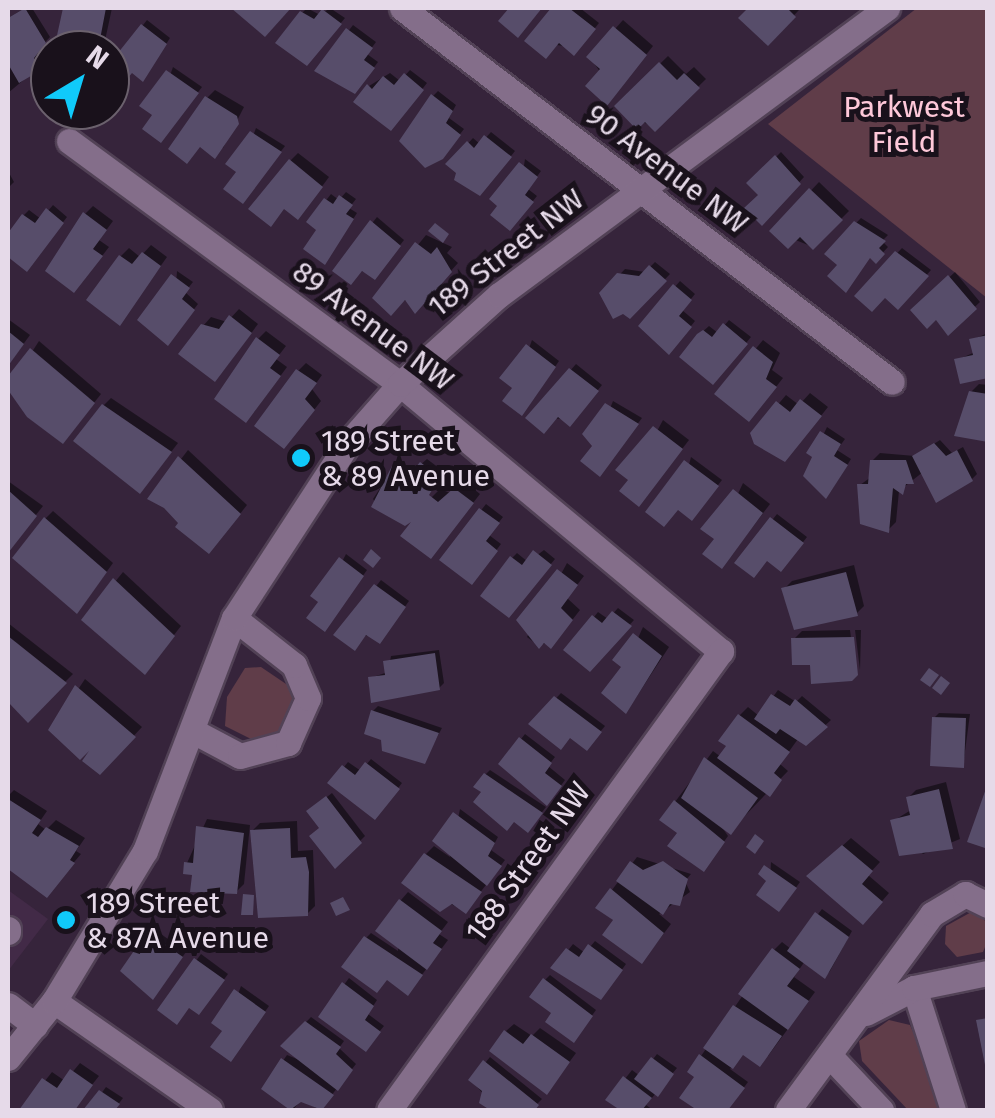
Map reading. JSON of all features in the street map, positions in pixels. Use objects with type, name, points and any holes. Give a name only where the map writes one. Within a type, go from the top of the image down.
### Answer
[{"type":"street","name":"90 Avenue NW","points":[[402,8],[892,382]]},
{"type":"street","name":"189 Street NW","points":[[8,1058],[54,1001],[145,851],[234,618],[315,486],[400,384],[499,295],[887,8]]},
{"type":"street","name":"89 Avenue NW","points":[[68,141],[400,384],[721,651]]},
{"type":"street","points":[[193,731],[240,756],[288,743],[308,698],[294,665],[234,618]]},
{"type":"street","name":"188 Street NW","points":[[388,1110],[721,651]]},
{"type":"street","points":[[788,1110],[940,906],[965,894],[988,905]]},
{"type":"street","points":[[853,1021],[914,988],[988,973]]},
{"type":"street","points":[[914,988],[953,1110]]},
{"type":"street","points":[[54,1001],[210,1110]]},
{"type":"street","points":[[8,1005],[35,1025]]},
{"type":"street","points":[[829,1055],[881,1110]]},
{"type":"shaded area","points":[[8,890],[48,919],[8,971]]},
{"type":"green space","name":"Parkwest Field","points":[[917,8],[987,8],[987,298],[768,124]]},
{"type":"green space","points":[[261,667],[292,688],[297,700],[277,736],[257,742],[225,726],[227,697],[245,668]]},
{"type":"green space","points":[[975,910],[987,923],[987,942],[983,952],[957,957],[945,944],[946,926]]},
{"type":"green space","points":[[889,1020],[910,1025],[940,1093],[938,1110],[908,1110],[862,1061],[859,1041]]},
{"type":"building","points":[[25,8],[38,30],[30,30],[30,76],[19,83],[8,64],[8,18]]},
{"type":"building","points":[[63,8],[106,8],[102,30],[58,30]]},
{"type":"building","points":[[231,8],[291,8],[265,37]]},
{"type":"building","points":[[509,8],[542,8],[518,38],[498,21]]},
{"type":"building","points":[[551,8],[569,8],[596,29],[574,56],[559,43],[546,59],[524,41]]},
{"type":"building","points":[[748,8],[787,8],[796,17],[768,46],[738,18]]},
{"type":"building","points":[[322,9],[342,24],[307,66],[275,43],[300,11],[314,19]]},
{"type":"building","points":[[141,24],[167,44],[143,82],[132,73],[130,75],[130,38]]},
{"type":"building","points":[[613,26],[647,55],[607,106],[585,86],[600,69],[586,57]]},
{"type":"building","points":[[346,28],[373,48],[364,60],[375,68],[355,94],[314,71]]},
{"type":"building","points":[[659,62],[677,80],[684,73],[700,88],[655,132],[645,122],[637,130],[614,106]]},
{"type":"building","points":[[166,70],[199,93],[161,143],[142,129],[152,115],[139,106]]},
{"type":"building","points":[[404,73],[424,90],[391,131],[353,102],[367,84],[372,89],[383,76],[394,85]]},
{"type":"building","points":[[431,94],[453,111],[446,123],[461,135],[443,159],[425,168],[399,141]]},
{"type":"building","points":[[205,96],[237,116],[239,124],[215,159],[200,147],[187,164],[168,149]]},
{"type":"building","points":[[250,131],[282,152],[243,204],[223,189],[236,172],[225,164]]},
{"type":"building","points":[[484,135],[512,157],[480,196],[454,180],[456,173],[445,164],[467,141],[474,148]]},
{"type":"building","points":[[775,155],[801,184],[762,226],[744,208],[758,195],[746,183]]},
{"type":"building","points":[[289,159],[323,187],[298,220],[284,209],[271,227],[248,209]]},
{"type":"building","points":[[519,162],[538,177],[525,195],[534,202],[510,231],[490,215],[497,206],[489,199]]},
{"type":"building","points":[[809,188],[843,220],[813,250],[800,237],[788,249],[769,231]]},
{"type":"building","points":[[339,195],[353,205],[346,214],[354,219],[325,265],[303,249],[316,230],[306,222],[324,198],[333,204]]},
{"type":"building","points":[[46,208],[64,223],[27,272],[8,257],[8,233],[22,214],[35,223]]},
{"type":"building","points":[[83,212],[107,230],[93,249],[103,256],[74,293],[45,271]]},
{"type":"building","points":[[370,220],[401,246],[375,280],[362,271],[351,285],[332,271]]},
{"type":"building","points":[[854,221],[886,241],[879,248],[885,254],[876,264],[870,258],[846,293],[827,276],[837,265],[824,254]]},
{"type":"building","points":[[435,223],[449,234],[443,243],[428,231]]},
{"type":"building","points":[[415,242],[431,254],[437,247],[452,272],[415,314],[405,300],[391,316],[372,298]]},
{"type":"building","points":[[895,251],[929,276],[898,310],[885,298],[872,312],[854,296]]},
{"type":"building","points":[[142,252],[161,266],[120,326],[86,300],[119,255],[132,264]]},
{"type":"building","points":[[649,265],[667,281],[630,319],[623,314],[613,319],[599,293],[617,273],[639,276]]},
{"type":"building","points":[[171,274],[190,288],[182,299],[195,310],[168,346],[137,320]]},
{"type":"building","points":[[948,275],[977,309],[948,336],[936,320],[927,329],[910,310]]},
{"type":"building","points":[[673,284],[692,300],[679,316],[692,327],[669,355],[638,326]]},
{"type":"building","points":[[229,315],[252,333],[215,382],[178,354],[201,324],[219,329]]},
{"type":"building","points":[[723,323],[748,344],[713,385],[679,357],[697,334],[703,330],[712,337]]},
{"type":"building","points":[[8,331],[24,344],[8,366]]},
{"type":"building","points":[[988,335],[988,378],[960,384],[954,359],[973,355],[969,339]]},
{"type":"building","points":[[256,337],[280,355],[270,368],[281,376],[246,423],[214,399]]},
{"type":"building","points":[[526,344],[556,367],[522,416],[502,401],[512,388],[499,378]]},
{"type":"building","points":[[753,346],[773,362],[766,379],[777,387],[749,422],[714,394]]},
{"type":"building","points":[[30,348],[95,403],[63,444],[27,417],[8,390],[8,376]]},
{"type":"building","points":[[569,368],[599,391],[570,427],[558,417],[544,434],[525,418]]},
{"type":"building","points":[[296,369],[317,383],[305,399],[315,410],[284,449],[254,426]]},
{"type":"building","points":[[969,391],[988,394],[988,442],[954,436]]},
{"type":"building","points":[[800,399],[822,416],[785,462],[754,444],[750,433],[776,401],[790,412]]},
{"type":"building","points":[[605,403],[639,424],[600,477],[580,461],[592,446],[582,434]]},
{"type":"building","points":[[102,404],[172,452],[140,494],[73,441]]},
{"type":"building","points":[[653,426],[683,449],[639,507],[619,491],[628,480],[615,470]]},
{"type":"building","points":[[820,431],[841,444],[834,456],[848,465],[826,499],[803,476],[812,457],[806,453]]},
{"type":"building","points":[[934,443],[946,456],[957,450],[973,481],[936,503],[912,456]]},
{"type":"building","points":[[178,456],[241,514],[209,554],[175,527],[178,523],[164,508],[147,499]]},
{"type":"building","points":[[684,460],[719,486],[692,521],[678,510],[664,527],[645,512]]},
{"type":"building","points":[[870,460],[906,460],[914,484],[906,484],[903,495],[893,488],[889,533],[860,524],[857,484],[868,484]]},
{"type":"building","points":[[420,462],[440,477],[429,495],[438,502],[454,488],[474,503],[431,559],[400,536],[411,522],[405,526],[371,507],[392,466],[408,477]]},
{"type":"building","points":[[733,489],[763,513],[722,569],[702,554],[714,539],[700,529]]},
{"type":"building","points":[[8,490],[37,516],[8,553]]},
{"type":"building","points":[[479,508],[500,523],[486,541],[498,551],[472,585],[439,560]]},
{"type":"building","points":[[44,517],[107,572],[77,614],[12,558]]},
{"type":"building","points":[[770,517],[804,543],[781,572],[767,561],[754,578],[734,563]]},
{"type":"building","points":[[371,549],[381,558],[373,568],[363,560]]},
{"type":"building","points":[[533,550],[552,565],[509,618],[480,596],[510,556],[522,565]]},
{"type":"building","points":[[339,557],[364,576],[325,632],[306,618],[318,602],[310,596]]},
{"type":"building","points":[[557,569],[578,585],[561,608],[573,620],[551,649],[544,643],[539,649],[516,620]]},
{"type":"building","points":[[846,572],[858,616],[794,630],[781,588]]},
{"type":"building","points":[[113,578],[175,636],[145,675],[81,620]]},
{"type":"building","points":[[374,584],[406,607],[380,644],[366,635],[355,651],[333,635]]},
{"type":"building","points":[[612,611],[632,626],[590,672],[563,650],[592,615],[602,623]]},
{"type":"building","points":[[633,633],[662,656],[626,714],[601,693],[621,667],[612,660]]},
{"type":"building","points":[[8,636],[67,683],[28,723],[8,702]]},
{"type":"building","points":[[854,637],[858,675],[852,681],[811,684],[810,665],[792,665],[791,638]]},
{"type":"building","points":[[435,653],[440,690],[371,703],[368,677],[385,675],[383,661]]},
{"type":"building","points":[[929,668],[939,675],[930,687],[920,680]]},
{"type":"building","points":[[941,676],[950,683],[941,695],[932,688]]},
{"type":"building","points":[[75,685],[136,737],[100,775],[82,761],[89,751],[80,760],[48,730]]},
{"type":"building","points":[[771,694],[790,706],[795,699],[828,727],[806,746],[780,729],[776,734],[754,719]]},
{"type":"building","points":[[554,696],[602,732],[587,751],[570,738],[561,750],[528,724]]},
{"type":"building","points":[[371,710],[439,733],[425,764],[382,751],[381,740],[364,734]]},
{"type":"building","points":[[738,714],[790,752],[774,773],[782,780],[770,797],[717,758],[726,746],[718,741]]},
{"type":"building","points":[[932,717],[966,718],[964,768],[930,766]]},
{"type":"building","points":[[519,737],[552,763],[545,773],[562,786],[547,806],[498,764]]},
{"type":"building","points":[[704,757],[758,798],[731,835],[681,798]]},
{"type":"building","points":[[365,762],[400,789],[375,820],[327,783],[342,765],[355,775]]},
{"type":"building","points":[[484,773],[543,813],[528,833],[514,822],[507,831],[473,802],[481,792],[473,787]]},
{"type":"building","points":[[988,783],[988,849],[967,842]]},
{"type":"building","points":[[939,789],[953,849],[899,856],[890,820],[910,815],[906,797]]},
{"type":"building","points":[[326,796],[362,843],[335,869],[309,836],[319,828],[306,811]]},
{"type":"building","points":[[8,799],[41,820],[32,833],[38,837],[46,827],[79,846],[70,860],[75,863],[47,898],[8,869]]},
{"type":"building","points":[[674,800],[725,842],[704,872],[667,846],[677,833],[659,820]]},
{"type":"building","points":[[453,812],[495,843],[488,856],[502,866],[487,886],[432,841]]},
{"type":"building","points":[[196,826],[244,833],[237,894],[190,892],[192,875],[183,874],[184,862],[193,863]]},
{"type":"building","points":[[290,828],[291,858],[306,857],[308,916],[258,918],[250,830]]},
{"type":"building","points":[[755,834],[764,841],[755,854],[746,847]]},
{"type":"building","points":[[842,845],[873,871],[862,884],[883,902],[863,925],[806,876]]},
{"type":"building","points":[[424,853],[482,892],[466,914],[452,904],[440,912],[401,883]]},
{"type":"building","points":[[630,861],[643,870],[663,861],[688,879],[680,906],[670,904],[663,915],[616,881]]},
{"type":"building","points":[[764,865],[797,888],[779,912],[756,895],[766,881],[758,874]]},
{"type":"building","points":[[610,888],[664,933],[642,964],[602,935],[613,920],[595,908]]},
{"type":"building","points":[[243,894],[254,895],[253,915],[241,915]]},
{"type":"building","points":[[343,897],[350,910],[336,916],[330,903]]},
{"type":"building","points":[[399,899],[442,931],[433,943],[442,949],[427,970],[375,931]]},
{"type":"building","points":[[815,912],[849,937],[825,979],[787,951]]},
{"type":"building","points":[[147,932],[183,957],[153,1000],[120,971]]},
{"type":"building","points":[[364,936],[423,975],[408,996],[387,980],[377,993],[341,967]]},
{"type":"building","points":[[588,944],[623,970],[601,1000],[550,968],[566,948],[579,957]]},
{"type":"building","points":[[772,948],[800,969],[787,986],[809,1001],[788,1030],[738,994]]},
{"type":"building","points":[[194,958],[225,980],[199,1015],[189,1008],[177,1025],[157,1010]]},
{"type":"building","points":[[543,978],[593,1016],[574,1043],[545,1022],[551,1013],[529,997]]},
{"type":"building","points":[[342,982],[374,1006],[365,1020],[381,1032],[366,1052],[318,1017]]},
{"type":"building","points":[[234,989],[266,1012],[231,1062],[210,1047],[222,1031],[211,1023]]},
{"type":"building","points":[[733,1005],[782,1036],[760,1067],[743,1055],[733,1069],[703,1048]]},
{"type":"building","points":[[988,1018],[988,1070],[986,1070],[976,1020]]},
{"type":"building","points":[[305,1021],[341,1047],[336,1054],[353,1070],[338,1091],[280,1046]]},
{"type":"building","points":[[504,1030],[523,1044],[531,1034],[570,1062],[547,1095],[489,1051]]},
{"type":"building","points":[[699,1054],[745,1088],[728,1110],[697,1110],[679,1098],[694,1077],[687,1072]]},
{"type":"building","points":[[651,1057],[674,1074],[658,1097],[634,1079]]},
{"type":"building","points":[[281,1058],[334,1095],[322,1110],[301,1102],[290,1110],[261,1089]]},
{"type":"building","points":[[483,1060],[539,1105],[535,1110],[490,1110],[479,1103],[482,1091],[468,1080]]},
{"type":"building","points":[[70,1069],[93,1085],[75,1110],[19,1110],[42,1078],[57,1088]]},
{"type":"building","points":[[623,1076],[652,1098],[642,1110],[620,1110],[605,1100]]},
{"type":"building","points":[[99,1090],[120,1104],[115,1110],[83,1110]]},
{"type":"place","name":"189 Street & 89 Avenue","points":[[301,458]]},
{"type":"place","name":"189 Street & 87A Avenue","points":[[66,920]]}]
